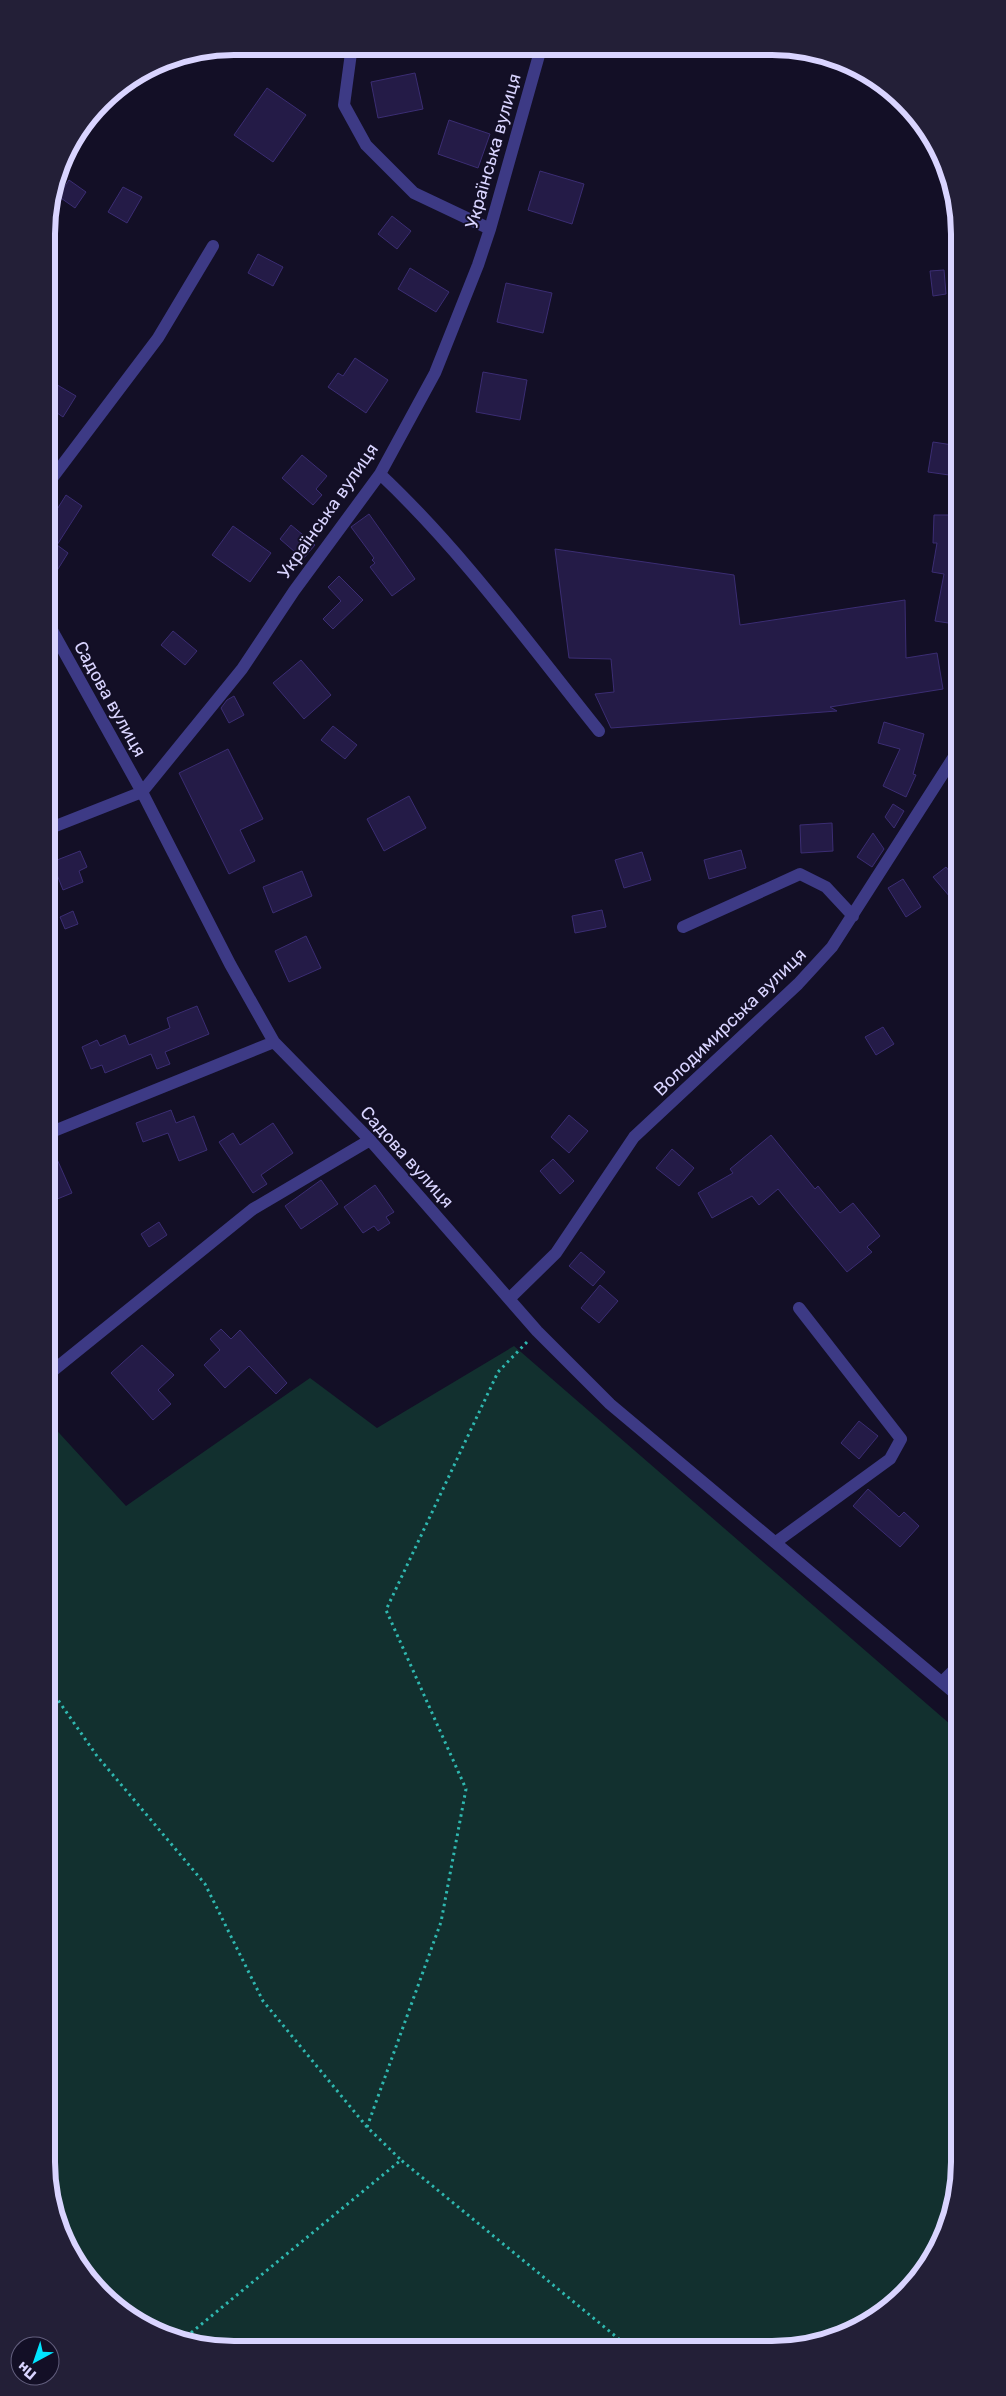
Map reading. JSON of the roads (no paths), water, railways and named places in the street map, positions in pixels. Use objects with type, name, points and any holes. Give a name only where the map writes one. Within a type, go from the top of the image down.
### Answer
[{"type":"street","points":[[351,55],[344,105],[366,145],[414,193],[490,229]]},
{"type":"street","name":"Українська вулиця","points":[[142,792],[242,668],[294,591],[380,474],[435,373],[490,229],[539,55]]},
{"type":"street","points":[[55,476],[158,338],[213,246]]},
{"type":"street","points":[[380,474],[408,500],[470,571],[599,731]]},
{"type":"street","name":"Садова вулиця","points":[[55,636],[142,792],[230,964],[274,1042],[370,1140],[537,1331],[610,1404],[951,1690]]},
{"type":"street","name":"Володимирська вулиця","points":[[509,1299],[556,1253],[634,1137],[798,984],[832,947],[951,761]]},
{"type":"street","points":[[55,826],[142,792]]},
{"type":"street","points":[[684,927],[800,874],[826,887],[853,916]]},
{"type":"street","points":[[55,1131],[274,1042]]},
{"type":"street","points":[[55,1370],[254,1209],[370,1140]]},
{"type":"street","points":[[776,1542],[890,1459],[901,1439],[799,1308]]},
{"type":"street","points":[[942,1682],[951,1673]]}]
